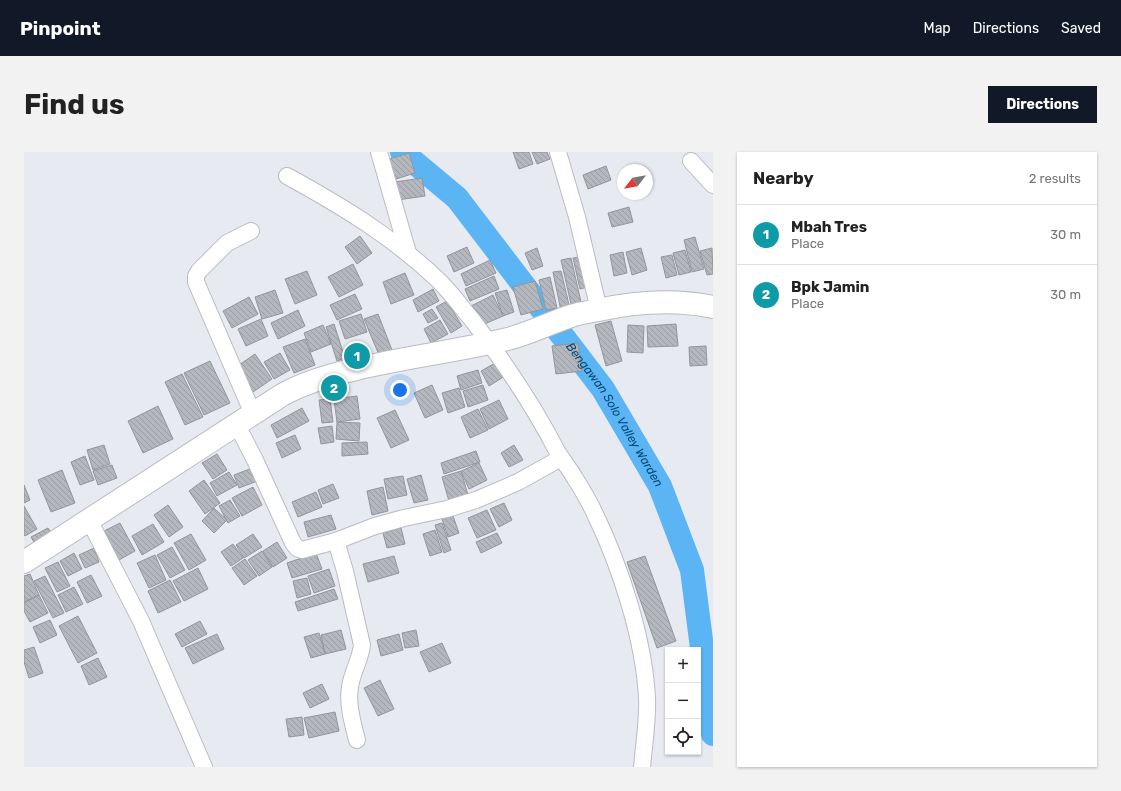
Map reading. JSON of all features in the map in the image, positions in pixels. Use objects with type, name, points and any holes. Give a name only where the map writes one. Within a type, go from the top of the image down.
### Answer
[{"type":"street","points":[[378,152],[408,253]]},
{"type":"street","points":[[558,152],[577,217],[599,310]]},
{"type":"street","points":[[691,161],[713,185]]},
{"type":"street","points":[[287,176],[329,199],[370,225],[408,253],[437,278],[490,343],[513,376],[542,423],[561,458],[576,480],[599,525],[625,590],[645,672],[647,719],[642,767]]},
{"type":"street","points":[[251,231],[227,243],[199,271],[196,276],[196,282],[245,420],[256,460],[290,537],[297,548],[302,550],[336,541],[375,526],[476,500],[518,482],[561,458]]},
{"type":"street","points":[[24,562],[296,387],[332,375],[377,364],[490,343],[529,333],[572,316],[599,310],[641,303],[661,302],[700,304],[713,307]]},
{"type":"street","points":[[89,520],[141,622],[204,767]]},
{"type":"street","points":[[336,541],[345,571],[362,645],[361,654],[352,678],[349,693],[357,740]]},
{"type":"building","points":[[513,152],[529,152],[533,164],[519,169]]},
{"type":"building","points":[[532,152],[547,152],[550,159],[537,164]]},
{"type":"building","points":[[409,153],[415,173],[393,180],[386,160]]},
{"type":"building","points":[[606,166],[611,180],[588,189],[583,175]]},
{"type":"building","points":[[422,178],[425,196],[397,200],[395,182]]},
{"type":"building","points":[[629,207],[633,222],[612,227],[608,213]]},
{"type":"building","points":[[360,236],[372,253],[357,264],[345,247]]},
{"type":"building","points":[[695,237],[704,269],[692,272],[684,240]]},
{"type":"building","points":[[467,247],[474,263],[454,272],[447,256]]},
{"type":"building","points":[[537,248],[543,266],[532,270],[525,253]]},
{"type":"building","points":[[641,248],[647,270],[632,275],[626,252]]},
{"type":"building","points":[[712,248],[713,274],[707,275],[700,251]]},
{"type":"building","points":[[685,250],[691,272],[679,275],[673,253]]},
{"type":"building","points":[[623,252],[627,273],[614,276],[610,255]]},
{"type":"building","points":[[672,255],[677,275],[666,278],[661,257]]},
{"type":"building","points":[[584,256],[592,286],[580,289],[573,258]]},
{"type":"building","points":[[571,258],[581,302],[571,304],[561,260]]},
{"type":"building","points":[[490,260],[496,273],[466,286],[461,274]]},
{"type":"building","points":[[353,264],[363,285],[339,297],[328,277]]},
{"type":"building","points":[[307,271],[317,295],[295,304],[285,279]]},
{"type":"building","points":[[561,271],[570,309],[561,311],[553,272]]},
{"type":"building","points":[[405,273],[414,295],[391,304],[383,282]]},
{"type":"building","points":[[494,276],[499,289],[470,301],[465,289]]},
{"type":"building","points":[[550,277],[557,308],[546,310],[539,280]]},
{"type":"building","points":[[535,281],[543,309],[521,315],[513,287]]},
{"type":"building","points":[[433,289],[439,301],[418,312],[413,300]]},
{"type":"building","points":[[275,290],[283,313],[262,319],[255,297]]},
{"type":"building","points":[[507,290],[514,312],[503,316],[495,293]]},
{"type":"building","points":[[355,294],[362,309],[337,320],[330,305]]},
{"type":"building","points":[[493,295],[503,316],[480,326],[471,306]]},
{"type":"building","points":[[249,297],[258,314],[232,328],[223,311]]},
{"type":"building","points":[[447,301],[462,326],[451,333],[436,307]]},
{"type":"building","points":[[432,309],[438,318],[428,323],[423,314]]},
{"type":"building","points":[[298,310],[305,326],[278,339],[271,323]]},
{"type":"building","points":[[361,314],[367,332],[345,339],[339,321]]},
{"type":"building","points":[[378,314],[392,350],[379,355],[364,319]]},
{"type":"building","points":[[261,319],[268,336],[246,346],[238,329]]},
{"type":"building","points":[[440,320],[448,334],[431,343],[424,329]]},
{"type":"building","points":[[611,321],[622,361],[606,366],[595,325]]},
{"type":"building","points":[[334,324],[345,358],[337,361],[326,327]]},
{"type":"building","points":[[676,324],[678,346],[648,347],[647,326]]},
{"type":"building","points":[[323,325],[331,344],[311,352],[304,333]]},
{"type":"building","points":[[628,325],[644,326],[643,353],[627,352]]},
{"type":"building","points":[[305,339],[315,365],[294,373],[283,347]]},
{"type":"building","points":[[578,343],[582,371],[556,374],[552,346]]},
{"type":"building","points":[[706,346],[707,365],[690,366],[689,347]]},
{"type":"building","points":[[360,349],[363,360],[354,362],[351,351]]},
{"type":"building","points":[[280,353],[290,370],[274,379],[264,362]]},
{"type":"building","points":[[255,354],[272,379],[253,392],[236,367]]},
{"type":"building","points":[[210,361],[230,403],[204,415],[184,373]]},
{"type":"building","points":[[497,362],[505,376],[489,386],[481,371]]},
{"type":"building","points":[[478,370],[482,383],[461,390],[457,376]]},
{"type":"building","points":[[182,374],[203,417],[185,425],[165,382]]},
{"type":"building","points":[[337,382],[341,392],[332,395],[328,385]]},
{"type":"building","points":[[432,385],[443,410],[425,418],[414,393]]},
{"type":"building","points":[[483,385],[488,400],[468,407],[463,391]]},
{"type":"building","points":[[459,388],[465,407],[448,413],[442,393]]},
{"type":"building","points":[[357,396],[360,419],[337,422],[334,399]]},
{"type":"building","points":[[330,399],[333,422],[322,423],[319,400]]},
{"type":"building","points":[[499,400],[508,419],[489,429],[480,409]]},
{"type":"building","points":[[158,406],[173,439],[143,453],[128,421]]},
{"type":"building","points":[[302,408],[309,421],[277,438],[271,425]]},
{"type":"building","points":[[478,409],[488,430],[470,438],[461,417]]},
{"type":"building","points":[[395,410],[409,440],[391,448],[377,418]]},
{"type":"building","points":[[337,422],[360,423],[359,441],[336,439]]},
{"type":"building","points":[[332,426],[334,442],[321,444],[318,428]]},
{"type":"building","points":[[295,435],[301,449],[282,458],[276,443]]},
{"type":"building","points":[[367,442],[368,454],[342,456],[342,443]]},
{"type":"building","points":[[104,445],[110,464],[93,470],[87,450]]},
{"type":"building","points":[[514,445],[523,460],[509,467],[501,453]]},
{"type":"building","points":[[476,451],[480,462],[444,474],[441,463]]},
{"type":"building","points":[[217,454],[227,470],[213,479],[202,463]]},
{"type":"building","points":[[85,456],[94,480],[80,485],[71,462]]},
{"type":"building","points":[[479,463],[487,480],[469,489],[461,471]]},
{"type":"building","points":[[112,465],[117,478],[98,485],[93,471]]},
{"type":"building","points":[[255,467],[260,480],[239,488],[234,475]]},
{"type":"building","points":[[62,470],[75,503],[51,512],[38,480]]},
{"type":"building","points":[[461,471],[468,495],[449,501],[442,477]]},
{"type":"building","points":[[229,472],[237,485],[217,496],[210,483]]},
{"type":"building","points":[[421,475],[428,500],[414,503],[407,479]]},
{"type":"building","points":[[403,476],[407,495],[388,499],[384,479]]},
{"type":"building","points":[[204,480],[220,503],[205,514],[189,491]]},
{"type":"building","points":[[333,484],[339,498],[323,504],[318,490]]},
{"type":"building","points":[[24,485],[30,500],[24,503]]},
{"type":"building","points":[[253,487],[262,505],[242,516],[232,498]]},
{"type":"building","points":[[383,487],[388,511],[372,515],[367,491]]},
{"type":"building","points":[[316,492],[322,507],[298,517],[292,502]]},
{"type":"building","points":[[230,500],[240,516],[228,523],[219,506]]},
{"type":"building","points":[[504,503],[512,520],[499,527],[490,509]]},
{"type":"building","points":[[168,505],[183,527],[169,537],[154,515]]},
{"type":"building","points":[[24,506],[37,529],[25,536],[24,535]]},
{"type":"building","points":[[214,508],[227,520],[214,533],[202,521]]},
{"type":"building","points":[[487,510],[496,530],[477,538],[468,518]]},
{"type":"building","points":[[331,515],[336,529],[308,537],[304,522]]},
{"type":"building","points":[[453,516],[459,533],[448,537],[442,519]]},
{"type":"building","points":[[120,523],[135,551],[119,560],[104,531]]},
{"type":"building","points":[[442,523],[451,550],[444,553],[435,525]]},
{"type":"building","points":[[153,524],[164,542],[142,555],[132,536]]},
{"type":"building","points":[[48,528],[53,536],[36,546],[31,537]]},
{"type":"building","points":[[401,528],[405,544],[387,548],[383,533]]},
{"type":"building","points":[[435,530],[442,552],[430,556],[423,534]]},
{"type":"building","points":[[497,533],[502,543],[481,553],[476,542]]},
{"type":"building","points":[[191,534],[206,560],[189,570],[174,543]]},
{"type":"building","points":[[253,534],[262,547],[244,558],[236,545]]},
{"type":"building","points":[[277,542],[287,558],[273,567],[263,551]]},
{"type":"building","points":[[233,544],[243,558],[231,566],[221,552]]},
{"type":"building","points":[[172,547],[185,570],[170,578],[157,555]]},
{"type":"building","points":[[94,548],[99,562],[85,568],[79,555]]},
{"type":"building","points":[[262,551],[272,567],[259,576],[248,560]]},
{"type":"building","points":[[74,553],[82,569],[68,576],[60,561]]},
{"type":"building","points":[[316,553],[322,569],[292,578],[287,563]]},
{"type":"building","points":[[155,555],[166,580],[149,588],[137,563]]},
{"type":"building","points":[[394,556],[399,573],[368,582],[363,564]]},
{"type":"building","points":[[645,556],[676,641],[657,648],[627,562]]},
{"type":"building","points":[[245,559],[257,576],[244,585],[232,568]]},
{"type":"building","points":[[58,562],[70,586],[57,592],[45,568]]},
{"type":"building","points":[[198,568],[208,589],[184,601],[173,581]]},
{"type":"building","points":[[329,569],[335,586],[314,593],[308,576]]},
{"type":"building","points":[[30,574],[39,595],[24,602],[24,576]]},
{"type":"building","points":[[91,575],[102,596],[87,603],[77,582]]},
{"type":"building","points":[[45,576],[64,613],[53,618],[34,581]]},
{"type":"building","points":[[307,578],[311,594],[297,598],[293,581]]},
{"type":"building","points":[[170,580],[181,602],[158,613],[148,591]]},
{"type":"building","points":[[74,587],[83,604],[66,612],[58,595]]},
{"type":"building","points":[[334,589],[338,599],[298,611],[295,602]]},
{"type":"building","points":[[39,595],[48,613],[30,622],[24,611],[24,603]]},
{"type":"building","points":[[78,616],[97,653],[78,663],[59,626]]},
{"type":"building","points":[[50,620],[57,635],[40,643],[33,627]]},
{"type":"building","points":[[200,621],[207,634],[182,647],[175,634]]},
{"type":"building","points":[[341,630],[346,649],[325,654],[321,635]]},
{"type":"building","points":[[416,630],[419,646],[405,648],[402,633]]},
{"type":"building","points":[[319,633],[325,654],[311,658],[304,637]]},
{"type":"building","points":[[217,634],[224,649],[193,664],[185,648]]},
{"type":"building","points":[[399,634],[403,650],[381,656],[377,640]]},
{"type":"building","points":[[442,643],[451,663],[429,672],[420,652]]},
{"type":"building","points":[[34,647],[43,673],[29,678],[24,662],[24,650]]},
{"type":"building","points":[[98,658],[107,677],[89,685],[81,666]]},
{"type":"building","points":[[380,680],[394,709],[378,716],[364,688]]},
{"type":"building","points":[[322,684],[329,699],[310,708],[303,693]]},
{"type":"building","points":[[335,712],[339,731],[309,738],[304,718]]},
{"type":"building","points":[[302,717],[304,735],[289,737],[286,719]]},
{"type":"waterway","name":"Bengawan Solo Valley Warden","points":[[402,152],[457,198],[603,389],[660,486],[692,570],[713,734]]},
{"type":"place","name":"Mbah Tres","points":[[357,356]]},
{"type":"place","name":"Bpk Jamin","points":[[334,388]]}]
